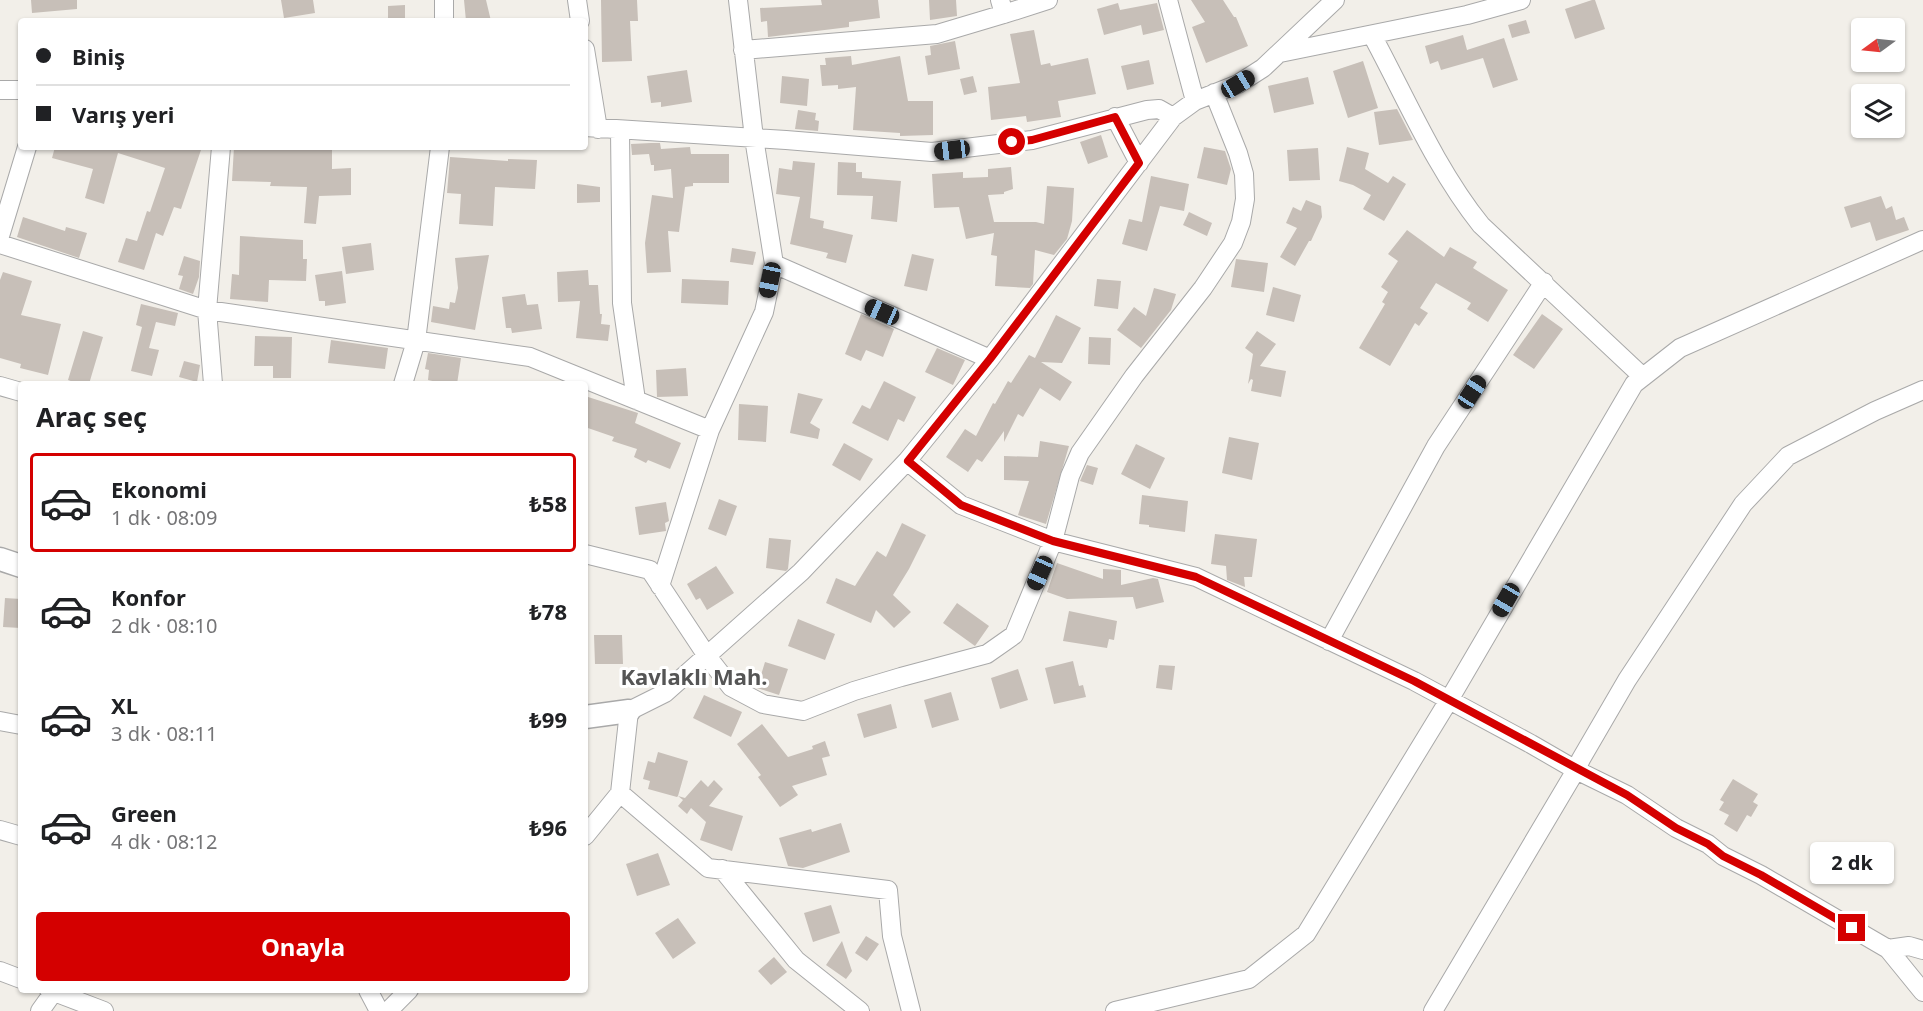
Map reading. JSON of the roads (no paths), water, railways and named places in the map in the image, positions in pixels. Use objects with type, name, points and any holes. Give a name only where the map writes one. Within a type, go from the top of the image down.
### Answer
[{"type":"street","points":[[444,0],[444,18]]},
{"type":"street","points":[[577,0],[580,18]]},
{"type":"street","points":[[660,586],[710,430],[764,312],[774,264],[754,138],[738,0]]},
{"type":"street","points":[[744,50],[936,34],[1002,7],[1048,0]]},
{"type":"street","points":[[1168,0],[1195,101]]},
{"type":"street","points":[[588,717],[629,711],[665,693],[801,572],[908,461],[990,359],[1173,117],[1195,101],[1263,68],[1335,0]]},
{"type":"street","points":[[1278,54],[1467,15],[1521,0]]},
{"type":"street","points":[[1372,34],[1445,175],[1461,200],[1481,225],[1643,377]]},
{"type":"street","points":[[588,83],[592,128],[932,152],[1032,140],[1147,110],[1159,110],[1173,117]]},
{"type":"street","points":[[0,90],[18,90]]},
{"type":"street","points":[[588,555],[650,570],[730,687],[763,704],[803,711],[901,676],[987,654],[1014,635],[1053,541],[1070,476],[1080,453],[1134,376],[1203,288],[1233,243],[1241,222],[1245,198],[1244,174],[1214,93]]},
{"type":"street","points":[[1115,117],[1139,163]]},
{"type":"street","points":[[620,131],[622,303],[636,400]]},
{"type":"street","points":[[0,236],[26,150]]},
{"type":"street","points":[[213,381],[207,310],[221,150]]},
{"type":"street","points":[[404,381],[416,340],[440,150]]},
{"type":"street","points":[[0,244],[207,310],[530,357],[710,430]]},
{"type":"street","points":[[1115,1011],[1249,978],[1306,934],[1449,700],[1634,384],[1680,348],[1921,247]]},
{"type":"street","points":[[774,264],[990,359]]},
{"type":"street","points":[[1329,641],[1436,446],[1544,282]]},
{"type":"street","points":[[0,386],[18,391]]},
{"type":"street","points":[[1433,1011],[1627,680],[1743,504],[1788,456],[1875,411],[1923,390]]},
{"type":"street","points":[[908,461],[961,505],[1053,541],[1196,577],[1449,700],[1576,770],[1627,795],[1676,828],[1708,844],[1723,856],[1761,875],[1888,949],[1923,992]]},
{"type":"street","points":[[0,559],[18,565]]},
{"type":"street","points":[[588,832],[620,793],[629,711]]},
{"type":"street","points":[[0,721],[18,724]]},
{"type":"street","points":[[620,793],[708,868],[888,890],[892,936],[911,1011]]},
{"type":"street","points":[[0,830],[18,835]]},
{"type":"street","points":[[722,870],[796,960],[860,1011]]},
{"type":"street","points":[[1888,949],[1909,946],[1923,950]]},
{"type":"street","points":[[0,971],[18,978]]},
{"type":"street","points":[[40,1011],[51,993]]},
{"type":"street","points":[[57,993],[104,1011]]},
{"type":"street","points":[[370,993],[379,1011]]},
{"type":"street","points":[[388,1011],[407,993]]},
{"type":"district","name":"Kavlaklı Mah.","points":[[694,676]]}]
